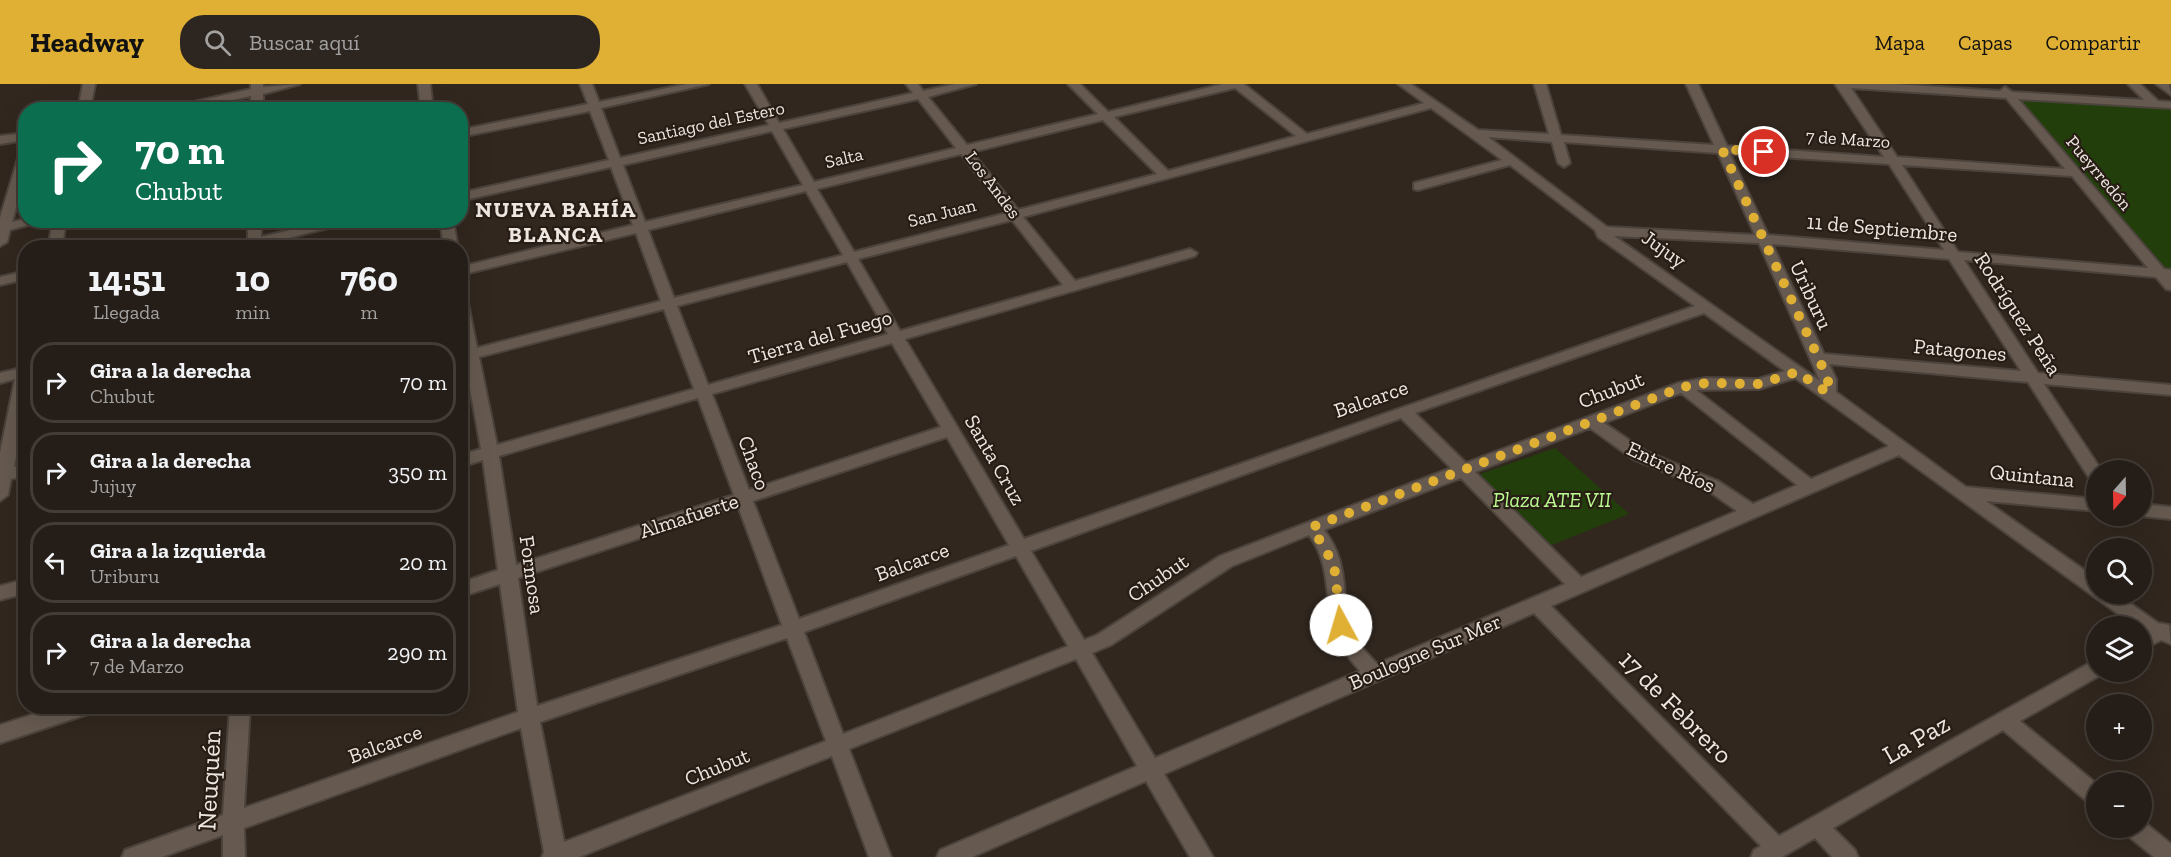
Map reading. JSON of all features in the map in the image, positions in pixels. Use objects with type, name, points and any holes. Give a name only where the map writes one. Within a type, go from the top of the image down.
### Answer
[{"type":"street","points":[[86,102],[89,84]]},
{"type":"street","points":[[198,102],[257,88],[294,84]]},
{"type":"street","points":[[424,84],[426,102]]},
{"type":"street","name":"Chaco","points":[[586,84],[880,857]]},
{"type":"street","points":[[468,132],[703,84]]},
{"type":"street","name":"Santa Cruz","points":[[751,84],[897,338],[1202,857]]},
{"type":"street","name":"Los Andes","points":[[912,84],[1072,287]]},
{"type":"street","name":"Santiago del Estero","points":[[468,195],[970,84]]},
{"type":"street","points":[[1074,84],[1164,174]]},
{"type":"street","points":[[1237,84],[1303,136]]},
{"type":"street","name":"Salta","points":[[468,269],[1237,84]]},
{"type":"street","name":"Jujuy","points":[[1404,84],[1474,133],[1602,231],[1902,447],[1910,456],[1969,493]]},
{"type":"street","points":[[1540,84],[1554,138],[1564,163]]},
{"type":"street","name":"Uriburu","points":[[1692,84],[1828,379],[1828,393]]},
{"type":"street","points":[[1842,84],[2171,105]]},
{"type":"street","name":"Rodríguez Peña","points":[[1842,84],[2086,460]]},
{"type":"street","name":"Pueyrredón","points":[[2000,84],[2075,173],[2167,272],[2171,286]]},
{"type":"street","points":[[2134,84],[2154,104],[2171,114]]},
{"type":"street","points":[[2162,84],[2171,92]]},
{"type":"street","name":"San Juan","points":[[468,355],[1015,215],[1303,136],[1432,104]]},
{"type":"street","name":"7 de Marzo","points":[[1474,133],[2075,173]]},
{"type":"street","points":[[0,140],[18,137]]},
{"type":"street","points":[[1418,186],[1511,161]]},
{"type":"street","points":[[0,181],[18,178]]},
{"type":"street","points":[[0,242],[2,228],[18,187]]},
{"type":"street","points":[[2,228],[18,225]]},
{"type":"street","points":[[274,240],[321,228]]},
{"type":"street","name":"11 de Septiembre","points":[[1602,231],[1763,239],[2167,272]]},
{"type":"street","name":"Tierra del Fuego","points":[[468,458],[704,393],[1190,253]]},
{"type":"street","points":[[0,281],[18,277]]},
{"type":"street","name":"Balcarce","points":[[133,857],[529,717],[792,629],[1404,411],[1707,307]]},
{"type":"street","name":"Patagones","points":[[1817,358],[2171,390]]},
{"type":"street","name":"Formosa","points":[[468,368],[490,452],[529,717],[555,857]]},
{"type":"street","points":[[0,378],[18,371]]},
{"type":"street","name":"Chubut","points":[[555,857],[1104,640],[1226,561],[1312,527],[1683,387],[1706,383],[1759,384],[1797,372]]},
{"type":"street","points":[[1683,387],[1810,487]]},
{"type":"street","points":[[0,495],[18,403]]},
{"type":"street","points":[[1404,411],[1580,585]]},
{"type":"street","name":"Entre Ríos","points":[[1592,422],[1631,451],[1712,485],[1752,512]]},
{"type":"street","name":"Almafuerte","points":[[468,587],[951,430]]},
{"type":"street","name":"Boulogne Sur Mer","points":[[948,857],[1902,447]]},
{"type":"street","points":[[5,476],[18,472]]},
{"type":"street","points":[[1969,493],[2086,572]]},
{"type":"street","points":[[1969,493],[2086,581]]},
{"type":"street","name":"Quintana","points":[[1969,493],[2086,505]]},
{"type":"street","points":[[2152,511],[2171,513]]},
{"type":"street","points":[[1312,527],[1334,565],[1341,625],[1349,645],[1374,674]]},
{"type":"street","points":[[0,593],[18,588]]},
{"type":"street","name":"17 de Febrero","points":[[1537,604],[1770,853]]},
{"type":"street","points":[[2118,604],[2151,628],[2167,633]]},
{"type":"street","points":[[2132,604],[2159,623],[2167,633]]},
{"type":"street","points":[[2152,638],[2167,633]]},
{"type":"street","name":"La Paz","points":[[1770,853],[2086,673]]},
{"type":"street","points":[[0,734],[62,714]]},
{"type":"street","name":"Neuquén","points":[[234,857],[233,822],[240,714]]},
{"type":"street","points":[[2004,719],[2086,787]]},
{"type":"street","points":[[1817,826],[1847,857]]},
{"type":"street","points":[[2147,838],[2168,855]]},
{"type":"green space","points":[[2018,97],[2171,105],[2171,280]]},
{"type":"green space","name":"Plaza ATE VII","points":[[1555,448],[1629,514],[1542,549],[1471,477]]},
{"type":"district","name":"NUEVA BAHÍA BLANCA","points":[[556,222]]},
{"type":"route","points":[[1341,625],[1334,565],[1322,540],[1312,527],[1683,387],[1706,383],[1759,384],[1797,372],[1828,393],[1828,379],[1722,149],[1764,152]]}]
